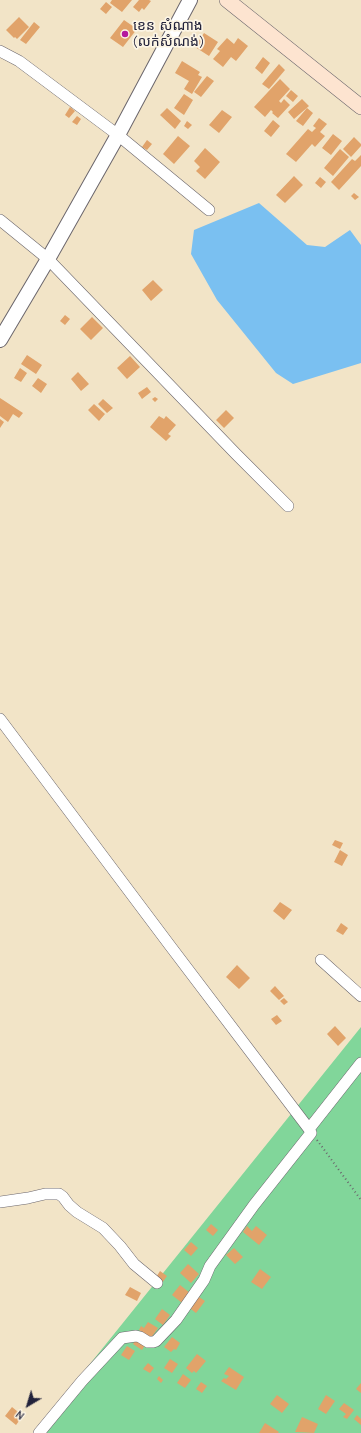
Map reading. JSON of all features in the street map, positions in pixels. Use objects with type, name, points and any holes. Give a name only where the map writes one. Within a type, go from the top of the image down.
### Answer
[{"type":"main road","points":[[227,0],[361,107]]},
{"type":"street","points":[[0,340],[118,135],[190,0]]},
{"type":"street","points":[[0,51],[19,61],[118,135],[209,210]]},
{"type":"street","points":[[0,220],[48,259],[288,506]]},
{"type":"street","points":[[0,719],[310,1131]]},
{"type":"street","points":[[321,960],[361,996]]},
{"type":"street","points":[[39,1433],[82,1381],[122,1338],[136,1336],[148,1342],[153,1342],[176,1320],[204,1280],[210,1266],[361,1063]]},
{"type":"street","points":[[0,1202],[45,1194],[59,1194],[77,1212],[103,1228],[134,1264],[157,1283]]},
{"type":"path","points":[[310,1131],[361,1200]]},
{"type":"green space","points":[[361,1027],[361,1433],[34,1433],[77,1380]]},
{"type":"water","points":[[259,203],[307,245],[325,247],[350,230],[361,245],[361,363],[293,384],[276,373],[217,300],[191,254],[194,230]]},
{"type":"building","points":[[112,0],[132,0],[122,12],[110,3]]},
{"type":"building","points":[[139,0],[151,1],[144,10],[142,8],[139,12],[133,7]]},
{"type":"building","points":[[106,2],[112,7],[106,14],[100,9]]},
{"type":"building","points":[[19,17],[29,27],[17,39],[6,30]]},
{"type":"building","points":[[124,20],[137,29],[123,47],[110,38]]},
{"type":"building","points":[[34,22],[40,27],[26,44],[20,40]]},
{"type":"building","points":[[204,33],[218,42],[209,56],[195,47]]},
{"type":"building","points":[[227,38],[234,44],[238,38],[248,46],[236,61],[231,57],[223,67],[213,59],[220,51],[217,49]]},
{"type":"building","points":[[263,57],[270,63],[262,74],[255,68]]},
{"type":"building","points":[[182,61],[200,72],[198,75],[202,77],[192,94],[184,89],[189,81],[175,73]]},
{"type":"building","points":[[279,64],[285,70],[269,89],[262,84]]},
{"type":"building","points":[[207,76],[214,81],[201,97],[194,92]]},
{"type":"building","points":[[280,79],[290,89],[279,101],[281,103],[284,99],[290,105],[278,118],[272,113],[273,112],[271,110],[265,117],[254,107]]},
{"type":"building","points":[[291,90],[298,96],[293,102],[286,96]]},
{"type":"building","points":[[184,94],[193,100],[184,115],[174,108]]},
{"type":"building","points":[[302,99],[309,106],[294,119],[288,112]]},
{"type":"building","points":[[70,107],[75,111],[69,118],[65,115]]},
{"type":"building","points":[[167,108],[181,121],[175,129],[160,115]]},
{"type":"building","points":[[307,108],[313,113],[303,126],[296,121]]},
{"type":"building","points":[[222,110],[232,117],[219,133],[209,125]]},
{"type":"building","points":[[77,116],[81,119],[77,125],[72,122]]},
{"type":"building","points":[[319,118],[327,124],[320,132],[325,136],[315,147],[312,144],[296,162],[286,154],[308,129],[312,132],[316,128],[313,126]]},
{"type":"building","points":[[273,120],[280,126],[271,137],[264,131]]},
{"type":"building","points":[[187,121],[192,125],[188,129],[184,126]]},
{"type":"building","points":[[333,134],[342,141],[331,155],[322,148]]},
{"type":"building","points":[[178,136],[190,146],[174,164],[163,154]]},
{"type":"building","points":[[354,137],[361,144],[361,146],[351,157],[343,149]]},
{"type":"building","points":[[147,140],[152,144],[147,150],[142,147]]},
{"type":"building","points":[[205,148],[220,162],[205,179],[196,171],[200,167],[194,161]]},
{"type":"building","points":[[340,149],[349,157],[333,176],[324,168]]},
{"type":"building","points":[[361,155],[361,166],[339,190],[331,182],[352,159],[355,161]]},
{"type":"building","points":[[294,176],[303,185],[285,203],[276,195]]},
{"type":"building","points":[[320,177],[326,182],[321,188],[315,183]]},
{"type":"building","points":[[354,193],[359,197],[355,200],[351,196]]},
{"type":"building","points":[[153,280],[163,290],[151,301],[142,290]]},
{"type":"building","points":[[65,315],[70,319],[65,325],[60,321]]},
{"type":"building","points":[[92,317],[103,328],[91,340],[80,329]]},
{"type":"building","points":[[27,355],[42,365],[36,374],[21,364]]},
{"type":"building","points":[[130,356],[140,367],[127,379],[117,368]]},
{"type":"building","points":[[20,368],[27,373],[21,382],[14,378]]},
{"type":"building","points":[[78,372],[89,384],[81,391],[71,379]]},
{"type":"building","points":[[38,378],[47,384],[41,393],[32,386]]},
{"type":"building","points":[[147,387],[151,392],[142,399],[138,393]]},
{"type":"building","points":[[155,397],[158,399],[155,402],[152,399]]},
{"type":"building","points":[[0,398],[23,413],[19,418],[13,414],[8,422],[0,416]]},
{"type":"building","points":[[103,399],[113,408],[107,413],[98,404]]},
{"type":"building","points":[[94,404],[105,414],[99,421],[88,410]]},
{"type":"building","points":[[226,410],[234,418],[224,428],[216,420]]},
{"type":"building","points":[[159,416],[164,419],[166,416],[176,425],[168,434],[171,436],[166,441],[150,427]]},
{"type":"building","points":[[0,419],[4,422],[0,428]]},
{"type":"building","points":[[335,840],[343,843],[340,849],[332,845]]},
{"type":"building","points":[[340,850],[348,855],[342,866],[334,862]]},
{"type":"building","points":[[280,902],[292,910],[284,920],[273,911]]},
{"type":"building","points":[[341,923],[348,928],[343,935],[336,931]]},
{"type":"building","points":[[237,965],[250,978],[239,989],[226,977]]},
{"type":"building","points":[[275,986],[284,996],[279,1000],[270,991]]},
{"type":"building","points":[[284,998],[288,1002],[284,1005],[280,1001]]},
{"type":"building","points":[[277,1015],[282,1021],[276,1025],[271,1019]]},
{"type":"building","points":[[335,1026],[346,1038],[338,1046],[327,1034]]},
{"type":"building","points":[[211,1224],[218,1230],[213,1236],[206,1230]]},
{"type":"building","points":[[247,1226],[252,1231],[256,1226],[267,1235],[259,1245],[243,1232]]},
{"type":"building","points":[[191,1242],[198,1248],[191,1256],[184,1250]]},
{"type":"building","points":[[234,1248],[243,1257],[235,1264],[226,1255]]},
{"type":"building","points":[[188,1264],[199,1274],[191,1283],[180,1273]]},
{"type":"building","points":[[260,1269],[271,1277],[262,1289],[251,1282]]},
{"type":"building","points":[[160,1271],[167,1276],[162,1283],[155,1279]]},
{"type":"building","points":[[180,1285],[190,1293],[182,1303],[172,1295]]},
{"type":"building","points":[[130,1287],[141,1293],[137,1301],[125,1295]]},
{"type":"building","points":[[196,1295],[205,1301],[196,1313],[187,1306]]},
{"type":"building","points":[[162,1309],[170,1315],[163,1325],[155,1319]]},
{"type":"building","points":[[148,1322],[158,1328],[151,1338],[139,1330],[141,1326],[144,1328]]},
{"type":"building","points":[[172,1337],[180,1343],[176,1350],[174,1349],[171,1352],[164,1347]]},
{"type":"building","points":[[136,1339],[145,1345],[142,1350],[133,1344]]},
{"type":"building","points":[[127,1346],[135,1351],[129,1360],[121,1355]]},
{"type":"building","points":[[197,1354],[206,1361],[196,1373],[194,1371],[192,1373],[186,1368]]},
{"type":"building","points":[[170,1359],[178,1364],[172,1373],[164,1368]]},
{"type":"building","points":[[148,1363],[154,1368],[150,1373],[143,1369]]},
{"type":"building","points":[[229,1367],[244,1377],[236,1390],[221,1381],[229,1376],[224,1374]]},
{"type":"building","points":[[183,1374],[191,1380],[185,1388],[177,1383]]},
{"type":"building","points":[[159,1376],[163,1380],[161,1383],[157,1379]]},
{"type":"building","points":[[201,1382],[207,1386],[202,1393],[196,1389]]},
{"type":"building","points":[[361,1383],[361,1393],[356,1389]]},
{"type":"building","points":[[277,1395],[289,1404],[282,1413],[270,1404]]},
{"type":"building","points":[[326,1395],[335,1401],[326,1414],[318,1409]]},
{"type":"building","points":[[344,1403],[354,1410],[347,1419],[343,1417],[346,1414],[339,1409]]},
{"type":"building","points":[[12,1407],[23,1416],[16,1425],[5,1416]]},
{"type":"building","points":[[357,1415],[361,1419],[361,1425],[354,1419]]},
{"type":"building","points":[[302,1417],[318,1424],[314,1433],[295,1432]]},
{"type":"building","points":[[265,1423],[279,1432],[259,1433]]},
{"type":"place","name":"ខេន សំណាង (លក់សំណង់)","points":[[125,34]]}]
